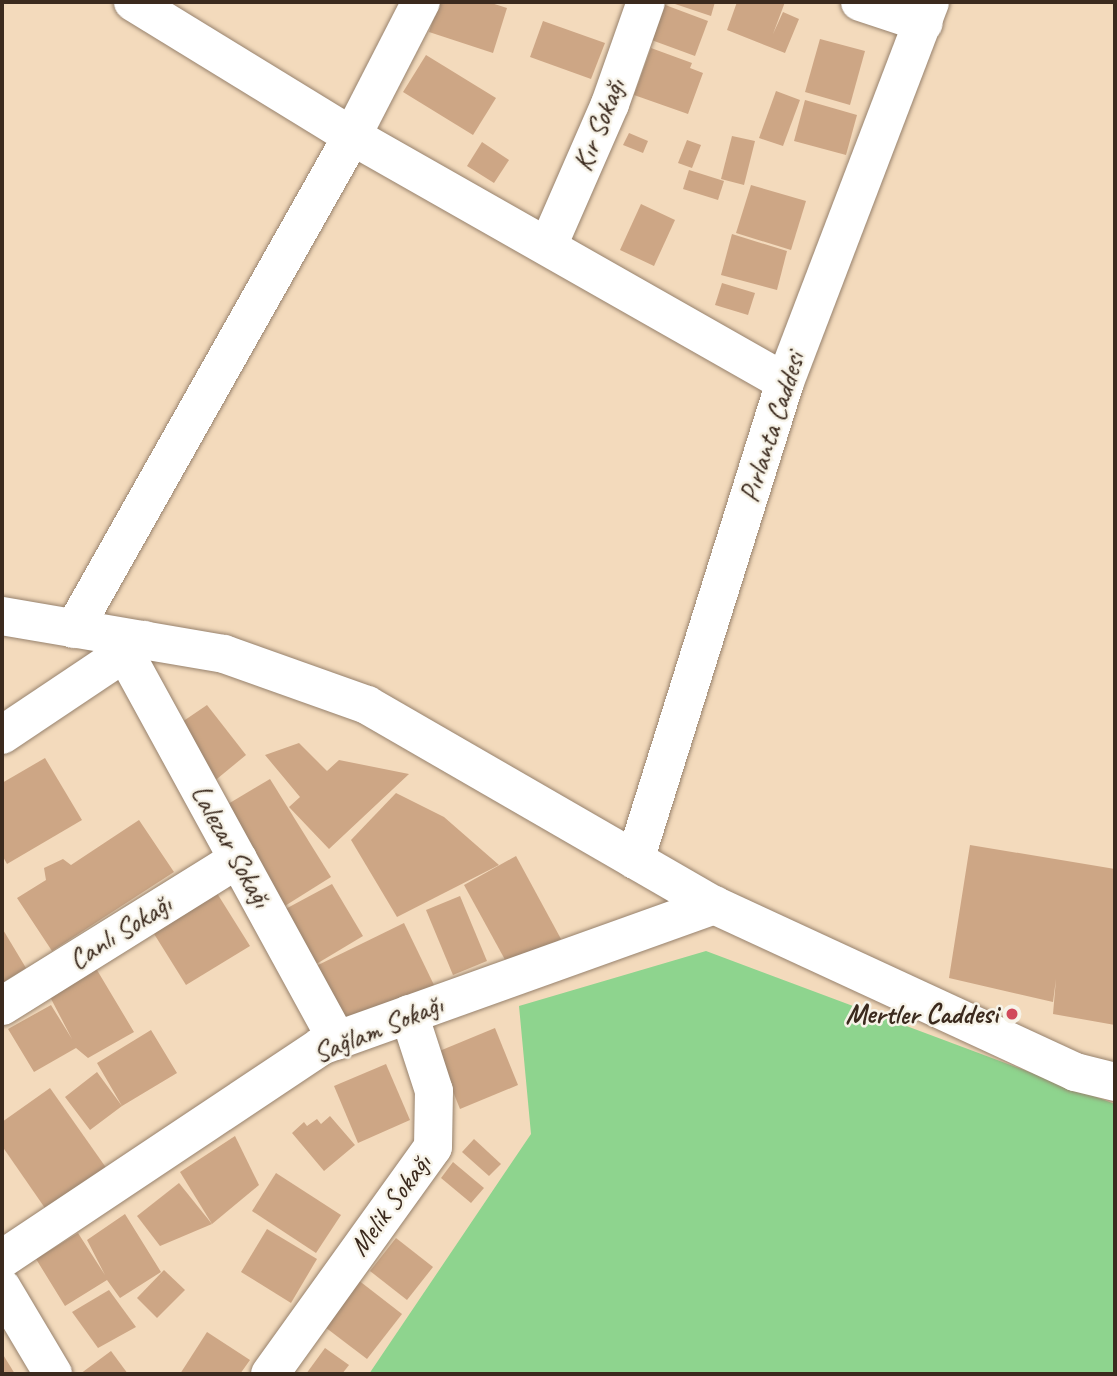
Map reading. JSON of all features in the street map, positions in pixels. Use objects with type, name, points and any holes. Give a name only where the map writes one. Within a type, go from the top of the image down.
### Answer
[{"type":"street","points":[[133,2],[352,136],[785,382]]},
{"type":"street","points":[[74,628],[352,136],[421,2]]},
{"type":"street","name":"Kır Sokağı","points":[[548,246],[610,104],[646,2]]},
{"type":"street","points":[[860,2],[927,13]]},
{"type":"street","name":"Pırlanta Caddesi","points":[[635,860],[785,382],[927,13]]},
{"type":"street","points":[[2,616],[74,628],[135,646],[224,654],[366,705],[714,905],[1075,1073],[1115,1082]]},
{"type":"street","points":[[2,735],[135,646]]},
{"type":"street","name":"Lalezar Sokağı","points":[[135,646],[238,859],[337,1041]]},
{"type":"street","name":"Canlı Sokağı","points":[[2,1006],[238,859]]},
{"type":"street","name":"Sağlam Sokağı","points":[[2,1259],[321,1046],[714,905]]},
{"type":"street","name":"Melik Sokağı","points":[[270,1374],[433,1147],[434,1091],[410,1014]]},
{"type":"street","points":[[2,1288],[54,1374]]},
{"type":"green space","points":[[706,951],[1115,1104],[1115,1374],[369,1374],[531,1134],[519,1006]]},
{"type":"building","points":[[439,2],[488,2],[507,8],[493,53],[429,32]]},
{"type":"building","points":[[669,2],[715,2],[711,16]]},
{"type":"building","points":[[737,2],[785,2],[773,34],[783,12],[799,19],[785,53],[727,30]]},
{"type":"building","points":[[660,3],[708,21],[695,56],[646,38]]},
{"type":"building","points":[[543,21],[605,43],[591,79],[530,57]]},
{"type":"building","points":[[820,39],[865,51],[850,105],[805,92]]},
{"type":"building","points":[[651,48],[692,63],[690,68],[703,73],[688,114],[634,95]]},
{"type":"building","points":[[426,55],[496,98],[473,135],[403,92]]},
{"type":"building","points":[[776,91],[800,100],[783,146],[759,138]]},
{"type":"building","points":[[805,100],[857,115],[846,155],[794,141]]},
{"type":"building","points":[[629,133],[648,141],[643,153],[623,145]]},
{"type":"building","points":[[732,136],[755,141],[744,185],[721,179]]},
{"type":"building","points":[[687,140],[701,145],[692,168],[678,163]]},
{"type":"building","points":[[482,142],[509,160],[494,183],[467,166]]},
{"type":"building","points":[[689,170],[724,181],[718,200],[683,189]]},
{"type":"building","points":[[751,185],[806,201],[791,250],[736,233]]},
{"type":"building","points":[[641,204],[675,220],[654,266],[620,250]]},
{"type":"building","points":[[732,234],[787,251],[777,290],[721,275]]},
{"type":"building","points":[[722,283],[755,293],[748,315],[715,305]]},
{"type":"building","points":[[207,705],[246,755],[212,783],[182,722]]},
{"type":"building","points":[[299,743],[327,771],[339,760],[409,774],[329,849],[289,807],[300,797],[265,755]]},
{"type":"building","points":[[45,758],[82,820],[7,864],[2,855],[2,783]]},
{"type":"building","points":[[270,779],[331,877],[280,909],[218,810]]},
{"type":"building","points":[[396,793],[444,817],[499,865],[397,917],[351,840]]},
{"type":"building","points":[[139,820],[174,872],[52,951],[17,898],[46,880],[44,868],[63,859],[71,865]]},
{"type":"building","points":[[970,845],[1115,869],[1115,1025],[1053,1014],[1056,979],[1053,1002],[949,978]]},
{"type":"building","points":[[516,856],[561,939],[509,967],[464,885]]},
{"type":"building","points":[[332,884],[363,936],[308,969],[278,913]]},
{"type":"building","points":[[215,890],[250,946],[186,985],[151,929]]},
{"type":"building","points":[[460,896],[487,961],[453,975],[426,910]]},
{"type":"building","points":[[404,923],[434,985],[344,1029],[314,967]]},
{"type":"building","points":[[2,928],[26,968],[2,983]]},
{"type":"building","points":[[94,965],[134,1032],[88,1058],[76,1048],[34,1072],[8,1029],[51,1005],[72,1039],[48,993]]},
{"type":"building","points":[[495,1028],[518,1085],[460,1109],[437,1052]]},
{"type":"building","points":[[151,1030],[177,1073],[122,1106],[97,1063]]},
{"type":"building","points":[[386,1064],[410,1120],[358,1143],[334,1086]]},
{"type":"building","points":[[97,1072],[122,1106],[90,1130],[65,1097]]},
{"type":"building","points":[[50,1088],[107,1169],[47,1211],[2,1146],[2,1122]]},
{"type":"building","points":[[330,1116],[355,1145],[324,1171],[292,1133],[304,1122],[307,1126],[317,1119],[321,1124]]},
{"type":"building","points":[[235,1136],[259,1185],[212,1224],[180,1172]]},
{"type":"building","points":[[474,1139],[501,1164],[489,1176],[462,1152]]},
{"type":"building","points":[[453,1162],[484,1188],[471,1203],[441,1178]]},
{"type":"building","points":[[276,1173],[341,1215],[316,1253],[252,1211]]},
{"type":"building","points":[[179,1183],[212,1224],[160,1246],[137,1216]]},
{"type":"building","points":[[125,1214],[161,1272],[120,1298],[107,1280],[65,1306],[36,1259],[78,1233],[105,1275],[87,1240]]},
{"type":"building","points":[[267,1229],[317,1259],[291,1303],[241,1272]]},
{"type":"building","points":[[396,1238],[433,1267],[407,1300],[370,1271]]},
{"type":"building","points":[[164,1270],[185,1290],[157,1318],[137,1298]]},
{"type":"building","points":[[353,1276],[402,1314],[367,1359],[317,1321]]},
{"type":"building","points":[[109,1290],[136,1327],[98,1348],[72,1312]]},
{"type":"building","points":[[207,1332],[250,1360],[240,1374],[180,1374]]},
{"type":"building","points":[[325,1348],[349,1365],[342,1374],[306,1374]]},
{"type":"building","points":[[111,1351],[128,1374],[80,1374]]},
{"type":"building","points":[[2,1353],[15,1374],[2,1374]]},
{"type":"place","name":"Mertler Caddesi","points":[[1012,1014]]}]
